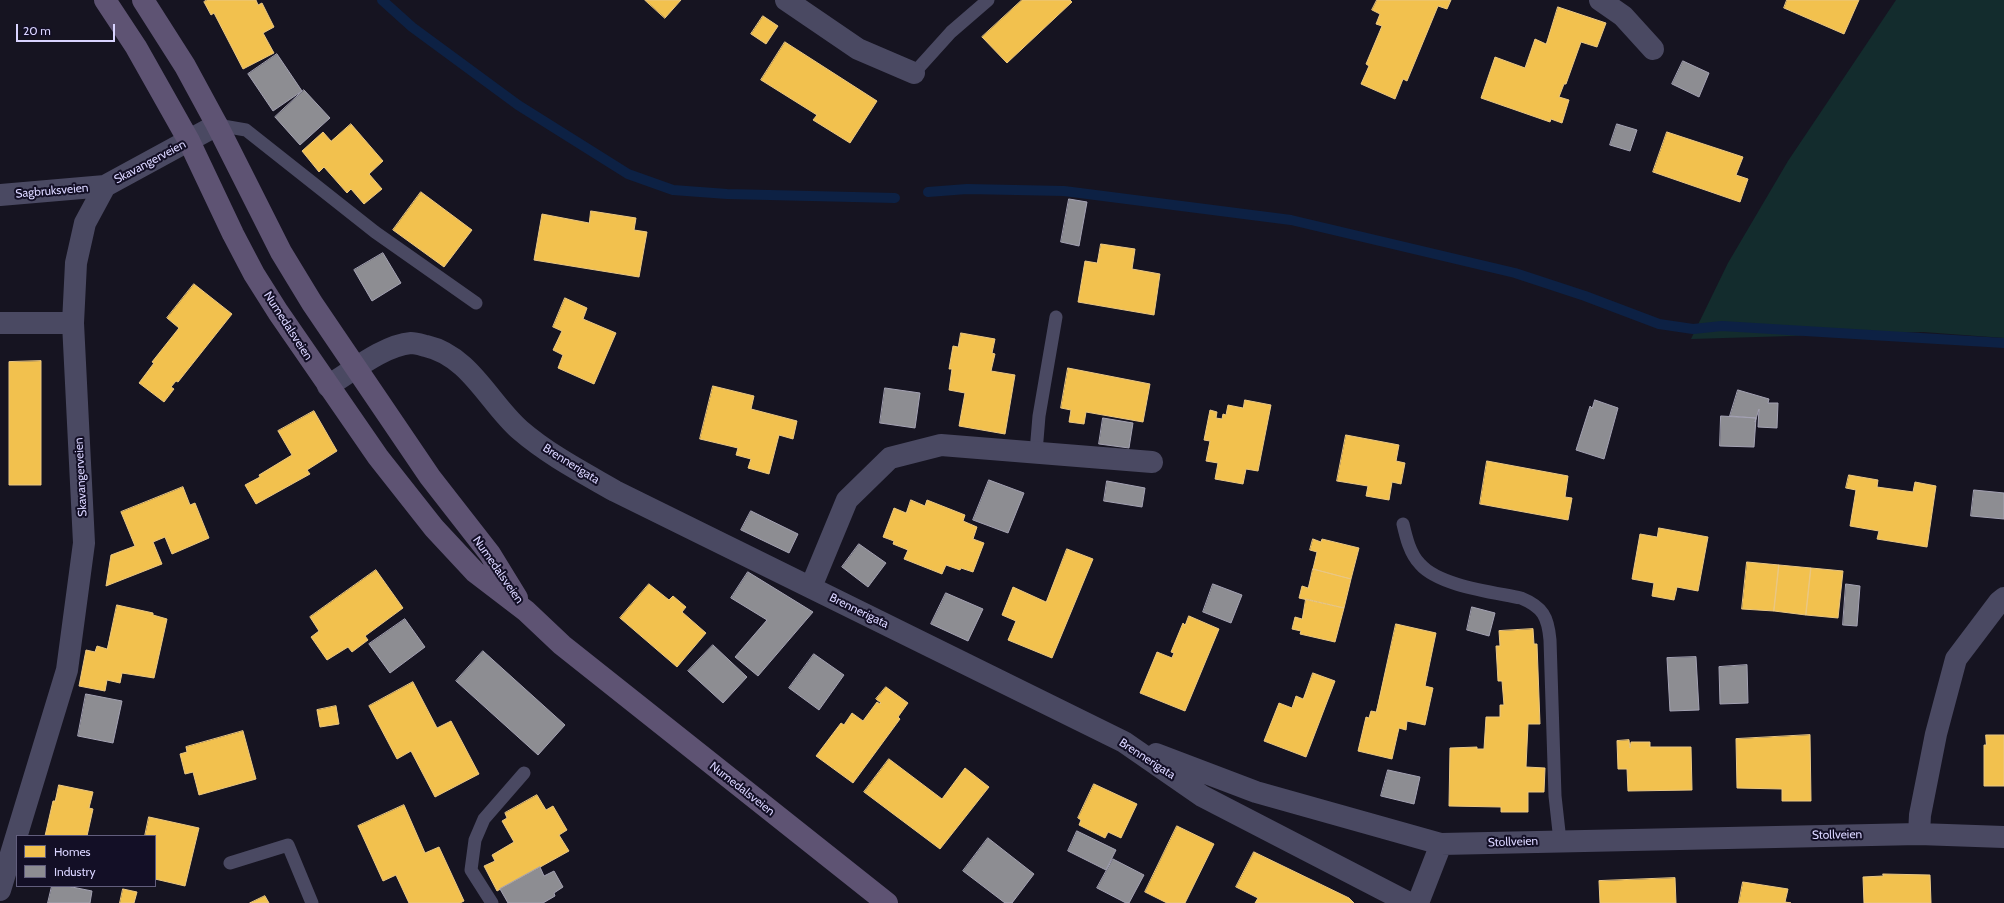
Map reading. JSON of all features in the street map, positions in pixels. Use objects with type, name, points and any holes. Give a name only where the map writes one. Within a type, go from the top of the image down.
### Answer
[{"type":"main road","name":"Numedalsveien","points":[[105,0],[136,47],[189,141],[233,234],[254,274],[328,386],[378,457],[434,528],[475,572],[526,611],[562,645],[652,718],[887,903]]},
{"type":"main road","name":"Numedalsveien","points":[[143,0],[185,66],[217,125],[281,252],[355,369],[430,477],[490,554],[526,611]]},
{"type":"street","points":[[786,0],[858,49],[914,73]]},
{"type":"street","points":[[1600,0],[1623,16],[1653,50]]},
{"type":"street","name":"Skavangerveien","points":[[17,835],[68,670],[83,551],[73,323],[76,263],[85,223],[105,186],[217,125]]},
{"type":"street","name":"Sagbruksveien","points":[[0,195],[105,186]]},
{"type":"street","points":[[0,323],[73,323]]},
{"type":"street","name":"Brennerigata","points":[[328,386],[391,348],[412,343],[437,349],[453,358],[481,385],[519,430],[559,459],[615,491],[1124,742],[1202,796],[1409,903]]},
{"type":"street","points":[[811,587],[847,500],[890,458],[941,446],[1036,452],[1152,462]]},
{"type":"street","points":[[1919,834],[1920,815],[1936,734],[1956,658],[1999,602],[2004,598]]},
{"type":"street","name":"Stollveien","points":[[1124,742],[1256,792],[1441,844],[1919,834],[2004,837]]},
{"type":"street","name":"Skavangerveien","points":[[0,890],[16,838]]},
{"type":"street","points":[[1418,903],[1441,844]]},
{"type":"lane","points":[[914,73],[951,32],[988,0]]},
{"type":"lane","points":[[217,125],[246,130],[375,232],[476,303]]},
{"type":"lane","points":[[1036,452],[1039,416],[1056,317]]},
{"type":"lane","points":[[1403,524],[1407,541],[1418,563],[1437,578],[1522,598],[1534,603],[1545,616],[1550,640],[1555,796],[1560,841]]},
{"type":"lane","points":[[492,903],[471,870],[475,840],[484,819],[524,773]]},
{"type":"lane","points":[[230,863],[288,845],[312,903]]},
{"type":"green space","points":[[1896,0],[2004,0],[2004,338],[1923,332],[1691,339],[1728,263],[1788,161]]},
{"type":"building: Homes","points":[[207,0],[256,0],[258,5],[262,3],[274,27],[263,33],[274,53],[243,69],[214,13],[211,15],[204,2]]},
{"type":"building: Homes","points":[[645,0],[681,0],[665,18]]},
{"type":"building: Homes","points":[[1022,0],[1070,0],[1072,2],[1007,63],[982,37]]},
{"type":"building: Homes","points":[[1377,0],[1451,0],[1447,9],[1438,6],[1407,81],[1403,79],[1395,99],[1361,84],[1369,66],[1366,64],[1382,26],[1376,24],[1380,14],[1372,10]]},
{"type":"building: Homes","points":[[1787,0],[1859,0],[1844,34],[1784,8]]},
{"type":"building: Homes","points":[[1558,7],[1606,23],[1597,47],[1581,42],[1566,84],[1564,84],[1559,97],[1569,100],[1562,123],[1551,119],[1550,122],[1481,98],[1495,57],[1525,68],[1535,39],[1546,44]]},
{"type":"building: Homes","points":[[763,16],[778,26],[766,44],[751,34]]},
{"type":"building: Homes","points":[[785,42],[877,101],[850,143],[813,120],[817,115],[761,80]]},
{"type":"building: Homes","points":[[351,124],[383,161],[369,174],[382,189],[364,204],[351,189],[347,193],[324,167],[319,172],[302,151],[323,132],[331,141]]},
{"type":"building: Homes","points":[[1667,132],[1743,157],[1736,175],[1748,179],[1740,202],[1653,172]]},
{"type":"building: Homes","points":[[421,192],[472,230],[444,267],[393,230]]},
{"type":"building: Homes","points":[[591,211],[636,218],[634,230],[647,232],[639,277],[534,260],[542,214],[589,223]]},
{"type":"building: Homes","points":[[1101,244],[1135,249],[1132,269],[1160,274],[1154,315],[1078,302],[1085,261],[1097,263]]},
{"type":"building: Homes","points":[[194,284],[232,314],[178,382],[176,381],[171,387],[174,389],[164,402],[139,383],[154,363],[152,362],[179,328],[167,318]]},
{"type":"building: Homes","points":[[565,298],[587,308],[583,319],[616,333],[594,384],[558,368],[563,355],[553,350],[562,331],[553,327]]},
{"type":"building: Homes","points":[[961,333],[995,339],[992,353],[995,354],[991,371],[1015,375],[1005,434],[959,426],[965,393],[949,390],[952,369],[949,369],[953,346],[958,347]]},
{"type":"building: Homes","points":[[41,361],[41,485],[9,485],[9,362]]},
{"type":"building: Homes","points":[[1068,368],[1150,384],[1143,422],[1086,412],[1084,424],[1069,422],[1071,410],[1061,408]]},
{"type":"building: Homes","points":[[713,386],[754,396],[751,409],[797,421],[793,439],[779,435],[769,474],[748,468],[751,459],[736,455],[738,448],[700,439]]},
{"type":"building: Homes","points":[[1245,400],[1271,405],[1258,471],[1246,469],[1243,484],[1215,479],[1218,463],[1206,461],[1210,441],[1204,440],[1210,410],[1217,412],[1216,418],[1222,419],[1223,414],[1226,415],[1228,405],[1243,408]]},
{"type":"building: Homes","points":[[314,411],[337,451],[307,470],[310,474],[256,504],[245,485],[260,477],[259,475],[292,455],[278,431]]},
{"type":"building: Homes","points":[[1346,435],[1399,445],[1396,461],[1405,463],[1401,484],[1392,482],[1389,500],[1366,496],[1368,486],[1337,481]]},
{"type":"building: Homes","points":[[1487,461],[1568,476],[1565,497],[1572,498],[1568,520],[1480,504]]},
{"type":"building: Homes","points":[[1849,475],[1878,480],[1877,487],[1913,492],[1915,482],[1936,486],[1927,547],[1877,539],[1879,531],[1850,526],[1856,490],[1846,488]]},
{"type":"building: Homes","points":[[183,487],[190,505],[195,503],[209,538],[172,554],[165,537],[153,542],[162,564],[106,586],[111,555],[135,546],[121,512]]},
{"type":"building: Homes","points":[[911,500],[925,506],[927,500],[965,515],[963,521],[977,527],[973,539],[984,543],[973,572],[961,568],[960,570],[946,565],[942,574],[904,559],[908,550],[893,544],[894,541],[883,537],[894,508],[906,513]]},
{"type":"building: Homes","points":[[1659,528],[1708,537],[1698,591],[1677,587],[1674,600],[1652,596],[1654,583],[1632,579],[1640,534],[1657,537]]},
{"type":"building: Homes","points":[[1313,539],[1321,542],[1322,539],[1359,548],[1351,579],[1313,569],[1317,552],[1310,550]]},
{"type":"building: Homes","points":[[1067,549],[1093,559],[1052,658],[1008,640],[1016,621],[1002,615],[1013,587],[1046,602]]},
{"type":"building: Homes","points":[[1747,562],[1779,565],[1774,611],[1742,609]]},
{"type":"building: Homes","points":[[1779,565],[1811,568],[1806,615],[1774,611]]},
{"type":"building: Homes","points":[[1811,568],[1843,571],[1838,618],[1806,615]]},
{"type":"building: Homes","points":[[1313,569],[1351,579],[1344,608],[1299,598],[1302,586],[1308,588]]},
{"type":"building: Homes","points":[[376,570],[403,608],[365,636],[368,640],[352,652],[348,647],[327,660],[311,637],[319,631],[310,617]]},
{"type":"building: Homes","points":[[649,584],[669,600],[673,596],[686,607],[682,612],[706,633],[677,667],[620,618]]},
{"type":"building: Homes","points":[[1306,599],[1344,608],[1335,642],[1300,634],[1301,631],[1292,629],[1295,617],[1302,619]]},
{"type":"building: Homes","points":[[117,605],[153,613],[153,615],[167,619],[154,678],[122,673],[120,683],[107,680],[105,691],[79,686],[86,650],[95,652],[97,646],[107,649]]},
{"type":"building: Homes","points":[[1189,616],[1219,629],[1185,711],[1140,693],[1157,652],[1172,658],[1174,653],[1171,652],[1183,623],[1185,625]]},
{"type":"building: Homes","points":[[1396,624],[1436,633],[1425,686],[1433,688],[1425,725],[1407,721],[1406,730],[1399,728],[1392,759],[1358,751],[1366,717],[1369,718],[1371,711],[1376,712]]},
{"type":"building: Homes","points":[[1533,629],[1534,644],[1537,644],[1540,724],[1528,724],[1526,767],[1545,768],[1544,792],[1528,792],[1528,812],[1501,812],[1501,807],[1449,806],[1450,748],[1477,747],[1477,749],[1484,749],[1486,717],[1500,717],[1500,705],[1504,705],[1502,681],[1498,681],[1496,646],[1500,646],[1499,631]]},
{"type":"building: Homes","points":[[1313,673],[1335,681],[1306,757],[1264,741],[1279,703],[1292,708],[1296,696],[1303,699]]},
{"type":"building: Homes","points":[[413,682],[437,728],[451,721],[479,774],[435,797],[411,751],[397,759],[369,706]]},
{"type":"building: Homes","points":[[886,687],[908,703],[898,717],[900,719],[853,783],[816,756],[841,723],[844,725],[852,713],[863,721],[877,702],[880,704],[881,703],[876,699]]},
{"type":"building: Homes","points":[[336,706],[339,724],[320,727],[317,710]]},
{"type":"building: Homes","points":[[243,731],[256,779],[199,795],[193,772],[185,774],[180,754],[187,752],[186,747]]},
{"type":"building: Homes","points":[[1810,735],[1811,801],[1782,801],[1782,789],[1737,788],[1736,739]]},
{"type":"building: Homes","points":[[1986,735],[2004,735],[2004,786],[1984,786],[1984,745],[1986,745]]},
{"type":"building: Homes","points":[[1629,740],[1630,748],[1631,742],[1650,742],[1650,747],[1691,747],[1692,790],[1628,791],[1627,769],[1618,769],[1617,741]]},
{"type":"building: Homes","points":[[889,759],[942,799],[965,768],[989,787],[940,849],[864,792]]},
{"type":"building: Homes","points":[[1094,784],[1137,804],[1121,838],[1108,832],[1105,838],[1079,825],[1081,820],[1078,818]]},
{"type":"building: Homes","points":[[59,785],[93,792],[89,808],[93,809],[87,835],[45,835],[53,801],[55,801]]},
{"type":"building: Homes","points":[[537,795],[546,810],[553,806],[567,830],[559,835],[569,851],[497,891],[484,866],[495,861],[492,855],[514,842],[502,821],[507,818],[505,813]]},
{"type":"building: Homes","points":[[404,805],[425,853],[439,847],[464,901],[460,903],[409,903],[396,875],[383,881],[358,826]]},
{"type":"building: Homes","points":[[149,817],[199,828],[185,886],[156,879],[156,835],[145,835]]},
{"type":"building: Homes","points":[[1177,826],[1214,844],[1185,903],[1167,903],[1145,892]]},
{"type":"building: Homes","points":[[1254,852],[1349,898],[1354,903],[1255,903],[1258,898],[1236,887]]},
{"type":"building: Homes","points":[[1883,874],[1930,875],[1931,903],[1864,903],[1863,877],[1883,876]]},
{"type":"building: Homes","points":[[1675,878],[1676,903],[1600,903],[1599,881]]},
{"type":"building: Homes","points":[[1743,882],[1788,889],[1785,902],[1791,903],[1739,903]]},
{"type":"building: Homes","points":[[123,889],[137,892],[134,903],[120,903]]},
{"type":"building: Homes","points":[[265,896],[269,903],[250,903]]},
{"type":"building: Industry","points":[[277,54],[302,91],[273,111],[248,74]]},
{"type":"building: Industry","points":[[1683,61],[1709,73],[1699,97],[1672,84]]},
{"type":"building: Industry","points":[[304,90],[330,118],[300,145],[275,117]]},
{"type":"building: Industry","points":[[1617,124],[1637,130],[1630,151],[1610,145]]},
{"type":"building: Industry","points":[[1069,199],[1087,202],[1079,246],[1061,242]]},
{"type":"building: Industry","points":[[383,253],[401,283],[372,301],[354,270]]},
{"type":"building: Industry","points":[[885,388],[920,393],[915,428],[880,423]]},
{"type":"building: Industry","points":[[1738,390],[1769,399],[1768,403],[1778,403],[1777,428],[1758,427],[1759,409],[1755,422],[1756,418],[1730,416]]},
{"type":"building: Industry","points":[[1595,400],[1618,408],[1604,459],[1576,450],[1590,406],[1592,408]]},
{"type":"building: Industry","points":[[1721,416],[1756,418],[1754,447],[1720,446]]},
{"type":"building: Industry","points":[[1103,418],[1133,423],[1129,448],[1099,444]]},
{"type":"building: Industry","points":[[989,480],[1024,493],[1008,533],[973,520]]},
{"type":"building: Industry","points":[[1107,481],[1145,488],[1142,507],[1104,501]]},
{"type":"building: Industry","points":[[1974,490],[2004,493],[2004,519],[1971,516]]},
{"type":"building: Industry","points":[[751,511],[798,534],[789,553],[741,530]]},
{"type":"building: Industry","points":[[859,544],[886,563],[868,587],[842,567]]},
{"type":"building: Industry","points":[[748,572],[813,612],[758,676],[735,657],[767,620],[731,598]]},
{"type":"building: Industry","points":[[1213,584],[1242,595],[1231,623],[1203,612]]},
{"type":"building: Industry","points":[[1846,584],[1860,586],[1857,626],[1843,625]]},
{"type":"building: Industry","points":[[946,593],[983,609],[968,641],[931,624]]},
{"type":"building: Industry","points":[[1472,607],[1495,613],[1489,636],[1467,630]]},
{"type":"building: Industry","points":[[405,619],[425,647],[390,673],[369,644]]},
{"type":"building: Industry","points":[[713,645],[747,677],[723,703],[688,671]]},
{"type":"building: Industry","points":[[483,651],[565,725],[538,755],[456,681]]},
{"type":"building: Industry","points":[[814,654],[844,675],[819,710],[789,688]]},
{"type":"building: Industry","points":[[1696,657],[1699,710],[1670,711],[1667,658]]},
{"type":"building: Industry","points":[[1747,665],[1748,703],[1720,704],[1719,667]]},
{"type":"building: Industry","points":[[86,694],[122,701],[113,743],[78,736]]},
{"type":"building: Industry","points":[[1388,770],[1420,777],[1414,804],[1381,796]]},
{"type":"building: Industry","points":[[1077,831],[1116,850],[1106,870],[1068,851]]},
{"type":"building: Industry","points":[[988,838],[1034,874],[1012,903],[1005,903],[963,871]]},
{"type":"building: Industry","points":[[1113,859],[1144,875],[1129,903],[1126,903],[1097,888]]},
{"type":"building: Industry","points":[[540,867],[544,876],[554,871],[563,887],[554,893],[555,896],[543,903],[508,903],[500,889]]},
{"type":"building: Industry","points":[[52,887],[72,887],[92,891],[90,903],[48,903]]},
{"type":"waterway","points":[[382,0],[412,27],[518,105],[628,174],[673,190],[727,194],[895,198]]},
{"type":"waterway","points":[[928,192],[967,189],[1064,191],[1291,220],[1515,273],[1585,296],[1659,324],[1693,329],[1722,326],[2004,343]]}]
